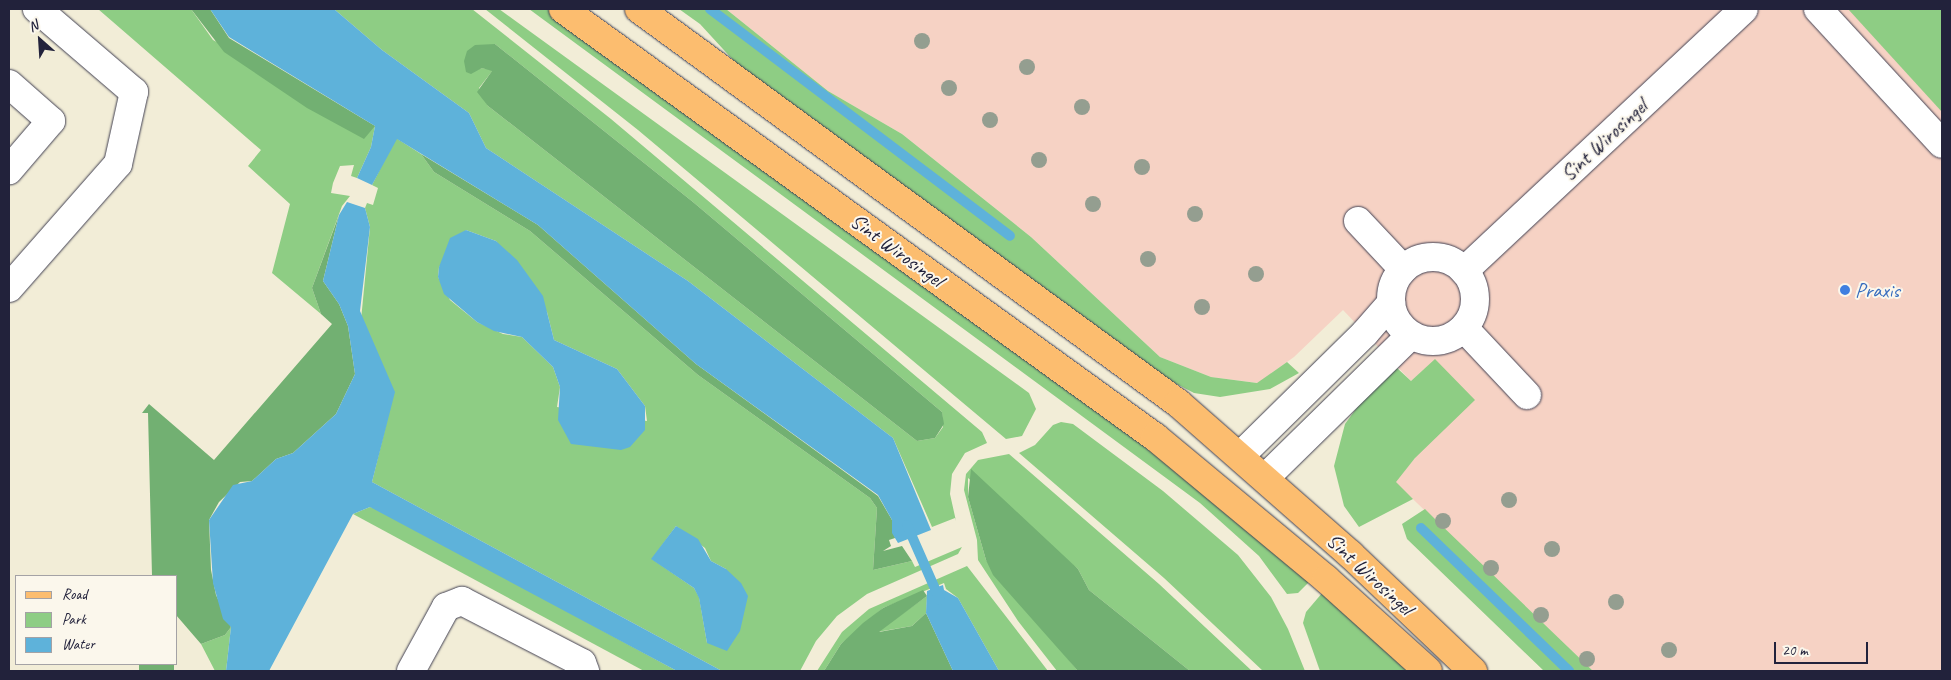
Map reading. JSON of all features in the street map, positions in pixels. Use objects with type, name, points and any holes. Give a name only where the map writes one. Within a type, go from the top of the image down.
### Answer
[{"type":"main road","name":"Sint Wirosingel","points":[[563,9],[1155,437],[1428,671]]},
{"type":"main road","name":"Sint Wirosingel","points":[[639,9],[1178,403],[1265,478],[1473,671]]},
{"type":"main road","points":[[1227,497],[1240,456]]},
{"type":"main road","points":[[1227,497],[1265,478]]},
{"type":"street","points":[[9,288],[118,164],[134,92],[37,9]]},
{"type":"street","name":"Sint Wirosingel","points":[[1464,271],[1744,9]]},
{"type":"street","points":[[1818,9],[1942,144]]},
{"type":"street","points":[[9,84],[51,121],[9,170]]},
{"type":"street","points":[[1358,221],[1403,269]]},
{"type":"street","points":[[1427,257],[1453,262],[1464,271],[1475,293],[1474,306],[1464,328],[1438,340],[1424,340],[1411,335],[1401,327],[1391,303],[1391,290],[1403,269],[1427,257]]},
{"type":"street","points":[[1240,456],[1366,333],[1391,303]]},
{"type":"street","points":[[1464,328],[1527,396]]},
{"type":"street","points":[[1265,478],[1411,335]]},
{"type":"street","points":[[411,671],[446,607],[462,601],[582,663],[585,671]]},
{"type":"shaded area","points":[[726,9],[1876,9],[1942,82],[1942,671],[1593,671],[1395,482],[1415,458],[1435,360],[1411,381],[1343,310],[1294,357],[1258,383],[1211,377],[1160,357],[1031,237],[902,134],[828,91]]},
{"type":"green space","points":[[98,9],[191,9],[213,40],[375,126],[371,147],[357,178],[351,176],[354,165],[340,166],[333,183],[331,193],[350,196],[342,206],[312,288],[321,314],[272,273],[290,204],[248,166],[261,150]]},
{"type":"green space","points":[[191,9],[210,9],[229,38],[375,126],[364,139],[307,108],[224,52]]},
{"type":"green space","points":[[334,9],[472,9],[611,119],[982,432],[987,443],[965,453],[952,474],[950,494],[956,521],[955,518],[932,527],[893,438],[688,281],[486,148],[469,113],[382,50]],"holes":[[[495,44],[693,202],[942,412],[943,427],[935,438],[917,441],[488,106],[479,88],[493,70],[482,68],[470,72]]]},
{"type":"green space","points":[[485,9],[499,9],[1029,393],[1036,409],[1022,436],[1006,439],[638,130]]},
{"type":"green space","points":[[529,9],[548,9],[1118,422],[1311,580],[1298,593],[1287,594],[1259,556],[1200,503]]},
{"type":"green space","points":[[679,9],[726,9],[828,91],[902,134],[1031,237],[1160,357],[1211,377],[1257,383],[1287,362],[1299,373],[1270,389],[1220,397],[1194,393],[1167,379],[745,73],[700,24]]},
{"type":"green space","points":[[1848,9],[1942,9],[1942,112]]},
{"type":"green space","points":[[495,44],[693,202],[942,412],[944,424],[935,438],[917,441],[488,106],[477,92],[492,71],[482,68],[471,74],[466,72],[464,61],[467,51],[475,45]]},
{"type":"green space","points":[[396,138],[421,154],[434,172],[530,231],[698,375],[870,498],[877,508],[873,570],[912,561],[915,567],[962,547],[958,554],[867,594],[837,616],[816,641],[800,671],[722,671],[372,482],[394,392],[361,320],[370,227],[365,208],[367,203],[373,205],[378,188],[372,185]],"holes":[[[466,230],[496,241],[547,312],[554,340],[617,369],[645,406],[647,421],[557,407],[560,387],[553,367],[522,337],[503,334],[477,322],[450,300],[438,277],[439,267]],[[676,526],[705,548],[711,561],[726,569],[707,643],[699,597],[694,588],[652,559]]]},
{"type":"green space","points":[[421,154],[538,225],[696,364],[878,496],[892,520],[895,538],[889,540],[891,546],[883,551],[902,546],[912,561],[873,570],[877,508],[870,498],[698,375],[530,231],[434,172]]},
{"type":"green space","points":[[339,215],[323,281],[339,304],[348,326],[355,374],[336,414],[293,453],[276,459],[252,481],[240,482],[219,502],[209,520],[211,570],[216,595],[231,627],[225,635],[201,644],[178,617],[178,575],[152,575],[148,413],[142,413],[149,404],[214,460],[332,324],[321,314],[312,288]]},
{"type":"green space","points":[[1435,359],[1475,400],[1415,458],[1396,482],[1413,499],[1359,527],[1344,506],[1334,466],[1345,424],[1361,402],[1397,368],[1411,381]]},
{"type":"green space","points":[[1061,422],[1073,424],[1163,491],[1238,555],[1271,597],[1288,629],[1305,671],[1263,671],[1164,578],[1019,453],[1035,445],[1053,425]]},
{"type":"green space","points":[[1009,454],[1159,584],[1252,671],[1190,671],[1089,590],[1078,569],[968,478],[968,497],[986,560],[1078,671],[1057,671],[1018,621],[978,560],[977,540],[964,490],[966,474],[978,460]]},
{"type":"green space","points":[[971,469],[1078,569],[1089,590],[1190,671],[1078,671],[993,575],[986,560],[968,497]]},
{"type":"green space","points":[[370,507],[379,509],[677,671],[644,671],[353,514]]},
{"type":"green space","points":[[1425,509],[1593,671],[1544,671],[1407,539],[1402,524]]},
{"type":"green space","points":[[967,566],[1048,671],[999,671],[958,598],[946,589],[944,583],[883,608],[841,644],[824,671],[817,671],[842,632],[869,609]]},
{"type":"green space","points":[[923,590],[927,596],[879,632],[912,626],[926,613],[953,671],[824,671],[841,644],[863,623],[883,608]]},
{"type":"green space","points":[[1323,592],[1414,671],[1320,671],[1303,623],[1306,612]]},
{"type":"green space","points":[[927,596],[926,613],[912,626],[877,632]]},
{"type":"green space","points":[[231,627],[226,671],[215,671],[201,644],[225,635]]},
{"type":"green space","points":[[139,665],[174,665],[174,671],[139,671]]},
{"type":"water","points":[[210,9],[334,9],[382,50],[469,113],[486,148],[688,281],[893,438],[931,530],[898,543],[892,533],[892,520],[878,495],[696,364],[538,225],[397,139],[372,185],[357,178],[371,147],[375,126],[229,37]]},
{"type":"water","points":[[347,202],[365,208],[370,227],[360,311],[395,392],[372,482],[722,671],[677,671],[370,507],[353,514],[269,671],[226,671],[231,627],[223,619],[213,583],[209,520],[233,485],[252,481],[276,459],[293,453],[336,414],[355,374],[348,326],[339,304],[323,281],[339,215]]},
{"type":"water","points":[[466,230],[496,241],[517,260],[543,296],[554,340],[617,369],[645,406],[645,430],[630,447],[621,450],[571,444],[558,420],[560,387],[553,367],[522,337],[494,331],[477,322],[444,294],[438,277],[439,267],[450,238]]},
{"type":"water","points":[[676,526],[698,539],[711,561],[726,569],[741,583],[748,596],[740,631],[727,651],[707,643],[699,598],[694,588],[651,559]]},
{"type":"water","points":[[943,585],[944,590],[958,598],[999,671],[953,671],[926,613],[927,591]]},
{"type":"waterway","points":[[710,9],[1010,236]]},
{"type":"waterway","points":[[907,525],[940,600]]},
{"type":"waterway","points":[[1421,528],[1569,671]]},
{"type":"place","name":"Praxis","points":[[1845,290]]}]
